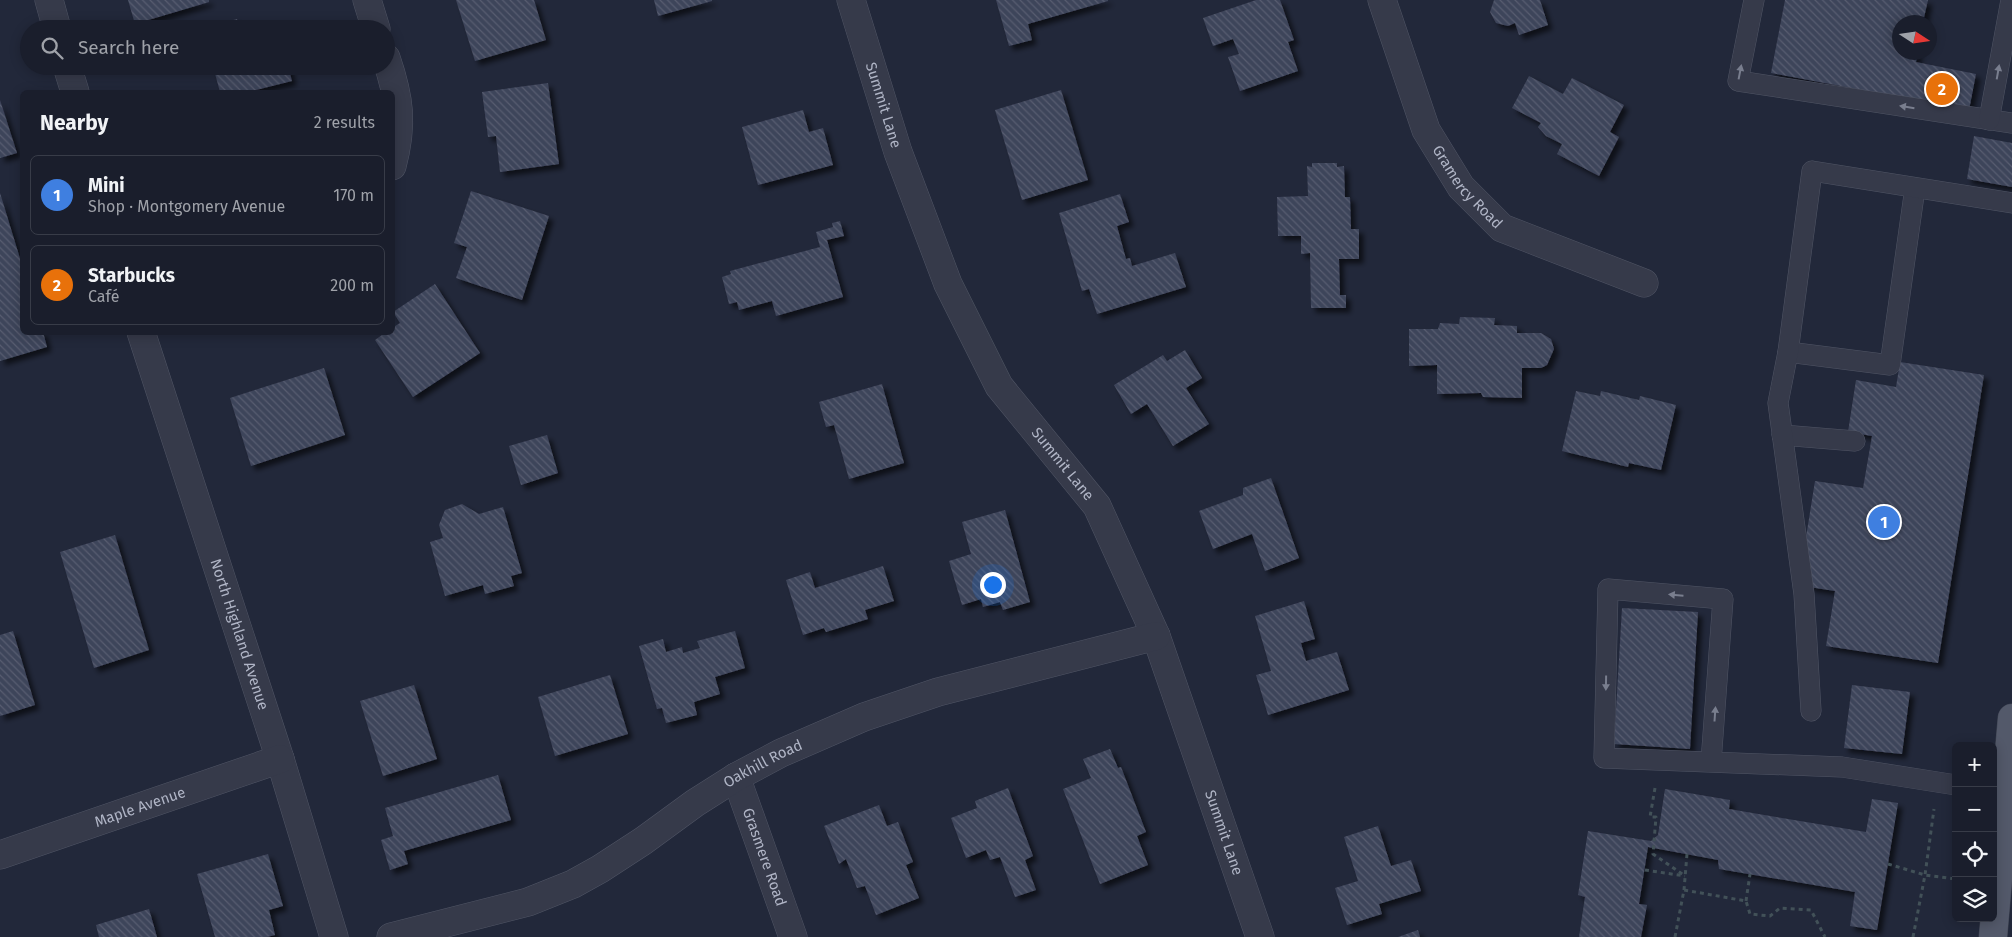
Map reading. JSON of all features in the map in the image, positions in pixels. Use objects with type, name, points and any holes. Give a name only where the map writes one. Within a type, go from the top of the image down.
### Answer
[{"type":"main road","points":[[1993,937],[2000,791],[2012,718]]},
{"type":"street","points":[[49,0],[55,20]]},
{"type":"street","points":[[367,0],[373,20]]},
{"type":"street","name":"Summit Lane","points":[[851,0],[898,152],[948,284],[998,386],[1049,450],[1098,506],[1156,636],[1260,937]]},
{"type":"street","name":"Gramercy Road","points":[[1382,0],[1426,130],[1461,187],[1502,228],[1644,283]]},
{"type":"street","points":[[69,75],[73,90]]},
{"type":"street","points":[[392,75],[399,110],[399,133],[395,152]]},
{"type":"street","name":"North Highland Avenue","points":[[142,335],[280,759],[334,937]]},
{"type":"street","name":"Oakhill Road","points":[[391,937],[528,902],[573,884],[643,841],[695,803],[736,777],[781,753],[864,717],[938,692],[1156,636]]},
{"type":"street","name":"Maple Avenue","points":[[0,855],[280,759]]},
{"type":"street","name":"Grasmere Road","points":[[736,777],[793,937]]},
{"type":"lane","points":[[1754,0],[1738,81],[2012,123]]},
{"type":"lane","points":[[1989,120],[2011,0]]},
{"type":"lane","points":[[1811,711],[1804,594],[1778,403],[1788,352],[1812,171],[2012,203]]},
{"type":"lane","points":[[1788,352],[1890,365],[1915,188]]},
{"type":"lane","points":[[1782,435],[1855,441]]},
{"type":"lane","points":[[1711,762],[1723,599],[1608,589],[1604,758],[1842,767],[1952,783]]},
{"type":"path","points":[[1660,760],[1650,817],[1656,817],[1654,854],[1685,876]]},
{"type":"path","points":[[1913,937],[1925,875],[1935,800]]},
{"type":"path","points":[[1675,937],[1684,890],[1686,854]]},
{"type":"path","points":[[1888,864],[1925,875],[1952,879]]},
{"type":"path","points":[[1645,870],[1685,876]]},
{"type":"path","points":[[1750,874],[1746,901],[1750,914],[1770,916],[1780,908],[1811,910],[1825,937]]},
{"type":"path","points":[[1684,890],[1746,901]]},
{"type":"building","points":[[128,0],[209,0],[209,2],[148,20],[134,20]]},
{"type":"building","points":[[456,0],[534,0],[546,40],[475,61]]},
{"type":"building","points":[[654,0],[712,0],[712,1],[658,16]]},
{"type":"building","points":[[996,0],[1108,1],[1028,24],[1032,40],[1009,46]]},
{"type":"building","points":[[1256,0],[1280,0],[1294,40],[1288,42],[1298,71],[1240,91],[1228,57],[1239,54],[1233,39],[1213,46],[1203,18]]},
{"type":"building","points":[[1494,0],[1540,0],[1548,25],[1519,35],[1515,23],[1508,26],[1496,23],[1490,12]]},
{"type":"building","points":[[1785,0],[1928,0],[1925,15],[1892,15],[1892,60],[1916,60],[1916,62],[1976,74],[1969,110],[1771,73]]},
{"type":"building","points":[[215,75],[290,75],[292,81],[256,90],[219,90]]},
{"type":"building","points":[[1529,76],[1563,94],[1572,78],[1624,105],[1610,132],[1619,137],[1599,176],[1557,154],[1562,144],[1546,136],[1538,127],[1541,123],[1512,108]]},
{"type":"building","points":[[548,83],[559,164],[500,172],[496,136],[488,137],[482,92]]},
{"type":"building","points":[[1061,90],[1088,180],[1022,200],[995,110]]},
{"type":"building","points":[[0,100],[17,153],[0,158]]},
{"type":"building","points":[[803,110],[809,132],[823,128],[833,165],[758,185],[742,127]]},
{"type":"building","points":[[1974,136],[2012,143],[2012,187],[1967,179]]},
{"type":"building","points":[[1312,163],[1337,163],[1337,167],[1344,166],[1345,197],[1350,197],[1351,229],[1359,229],[1359,259],[1339,259],[1340,295],[1346,295],[1346,308],[1311,308],[1310,253],[1301,254],[1301,236],[1278,236],[1277,197],[1308,196],[1307,166],[1312,167]]},
{"type":"building","points":[[471,191],[549,216],[522,300],[456,278],[467,247],[454,243]]},
{"type":"building","points":[[0,193],[20,258],[20,335],[44,335],[47,347],[0,361]]},
{"type":"building","points":[[1120,194],[1129,222],[1117,226],[1126,259],[1130,258],[1132,266],[1175,253],[1186,287],[1097,314],[1089,289],[1082,291],[1059,213]]},
{"type":"building","points":[[840,221],[844,236],[827,240],[843,297],[776,316],[772,301],[739,310],[737,302],[729,304],[722,277],[731,274],[730,271],[820,247],[816,232],[833,227],[832,223]]},
{"type":"building","points":[[435,284],[480,353],[413,397],[375,340],[382,335],[395,335],[395,326],[400,323],[395,315],[395,311]]},
{"type":"building","points":[[1460,317],[1495,318],[1494,325],[1517,326],[1517,333],[1541,333],[1551,339],[1554,349],[1547,365],[1541,368],[1522,368],[1522,398],[1483,397],[1481,393],[1437,394],[1437,365],[1409,366],[1409,329],[1438,329],[1440,323],[1459,324]]},
{"type":"building","points":[[1185,350],[1202,378],[1186,388],[1209,424],[1173,446],[1147,404],[1131,414],[1114,385],[1163,355],[1167,361]]},
{"type":"building","points":[[1900,362],[1984,375],[1938,663],[1826,646],[1835,591],[1809,587],[1803,556],[1815,481],[1863,488],[1872,436],[1848,432],[1856,380],[1896,387]]},
{"type":"building","points":[[324,368],[345,435],[251,466],[230,398]]},
{"type":"building","points":[[882,384],[904,463],[849,479],[834,425],[826,427],[819,402]]},
{"type":"building","points":[[1576,391],[1600,396],[1601,391],[1639,400],[1640,396],[1676,405],[1661,470],[1629,463],[1628,467],[1562,451]]},
{"type":"building","points":[[547,435],[558,473],[521,485],[509,446]]},
{"type":"building","points":[[1271,478],[1299,558],[1265,571],[1252,534],[1213,549],[1199,511],[1243,495],[1243,488]]},
{"type":"building","points":[[462,504],[479,514],[503,507],[522,573],[511,576],[514,586],[485,594],[483,585],[445,596],[430,542],[443,538],[439,525],[445,510]]},
{"type":"building","points":[[1005,510],[1030,602],[1003,610],[1000,602],[983,607],[981,599],[962,605],[949,561],[971,554],[962,522]]},
{"type":"building","points":[[115,535],[149,650],[94,668],[60,552]]},
{"type":"building","points":[[883,566],[894,601],[865,610],[868,619],[826,632],[824,628],[803,635],[786,580],[810,572],[815,588]]},
{"type":"building","points":[[1304,601],[1315,639],[1301,643],[1306,661],[1337,652],[1349,690],[1268,715],[1256,675],[1271,671],[1255,616]]},
{"type":"building","points":[[1622,608],[1698,612],[1690,749],[1614,744]]},
{"type":"building","points":[[13,631],[35,705],[0,716],[0,635]]},
{"type":"building","points":[[735,631],[745,668],[715,677],[720,694],[694,702],[697,715],[666,723],[662,708],[657,709],[639,646],[663,639],[666,652],[682,647],[683,653],[700,648],[697,641]]},
{"type":"building","points":[[610,675],[628,734],[555,756],[538,697]]},
{"type":"building","points":[[414,685],[437,759],[383,776],[360,701]]},
{"type":"building","points":[[1852,685],[1910,692],[1902,754],[1844,748]]},
{"type":"building","points":[[1110,749],[1118,768],[1121,767],[1146,832],[1137,836],[1148,865],[1100,884],[1063,789],[1091,778],[1083,759]]},
{"type":"building","points":[[498,775],[511,820],[404,851],[408,864],[390,870],[381,840],[393,836],[385,808]]},
{"type":"building","points":[[1008,788],[1033,856],[1025,860],[1036,890],[1015,897],[1000,857],[990,860],[986,850],[966,858],[951,818],[977,808],[975,801]]},
{"type":"building","points":[[1665,789],[1730,800],[1729,809],[1866,832],[1872,799],[1898,803],[1877,930],[1850,926],[1855,892],[1719,869],[1718,860],[1648,847],[1639,904],[1647,905],[1641,937],[1579,937],[1585,897],[1578,895],[1588,831],[1651,841],[1658,835]]},
{"type":"building","points":[[879,805],[887,826],[898,822],[913,862],[906,865],[919,898],[876,915],[865,886],[857,888],[846,859],[839,864],[824,826]]},
{"type":"building","points":[[1378,826],[1391,866],[1411,860],[1421,891],[1379,904],[1382,914],[1347,925],[1335,888],[1358,881],[1344,837]]},
{"type":"building","points":[[268,854],[283,906],[269,910],[275,935],[267,937],[215,937],[197,874]]},
{"type":"building","points":[[149,909],[157,937],[99,937],[96,925]]},
{"type":"building","points":[[1418,930],[1420,937],[1398,937]]},
{"type":"place","name":"Starbucks","points":[[1942,89]]},
{"type":"place","name":"Mini","points":[[1884,522]]}]
